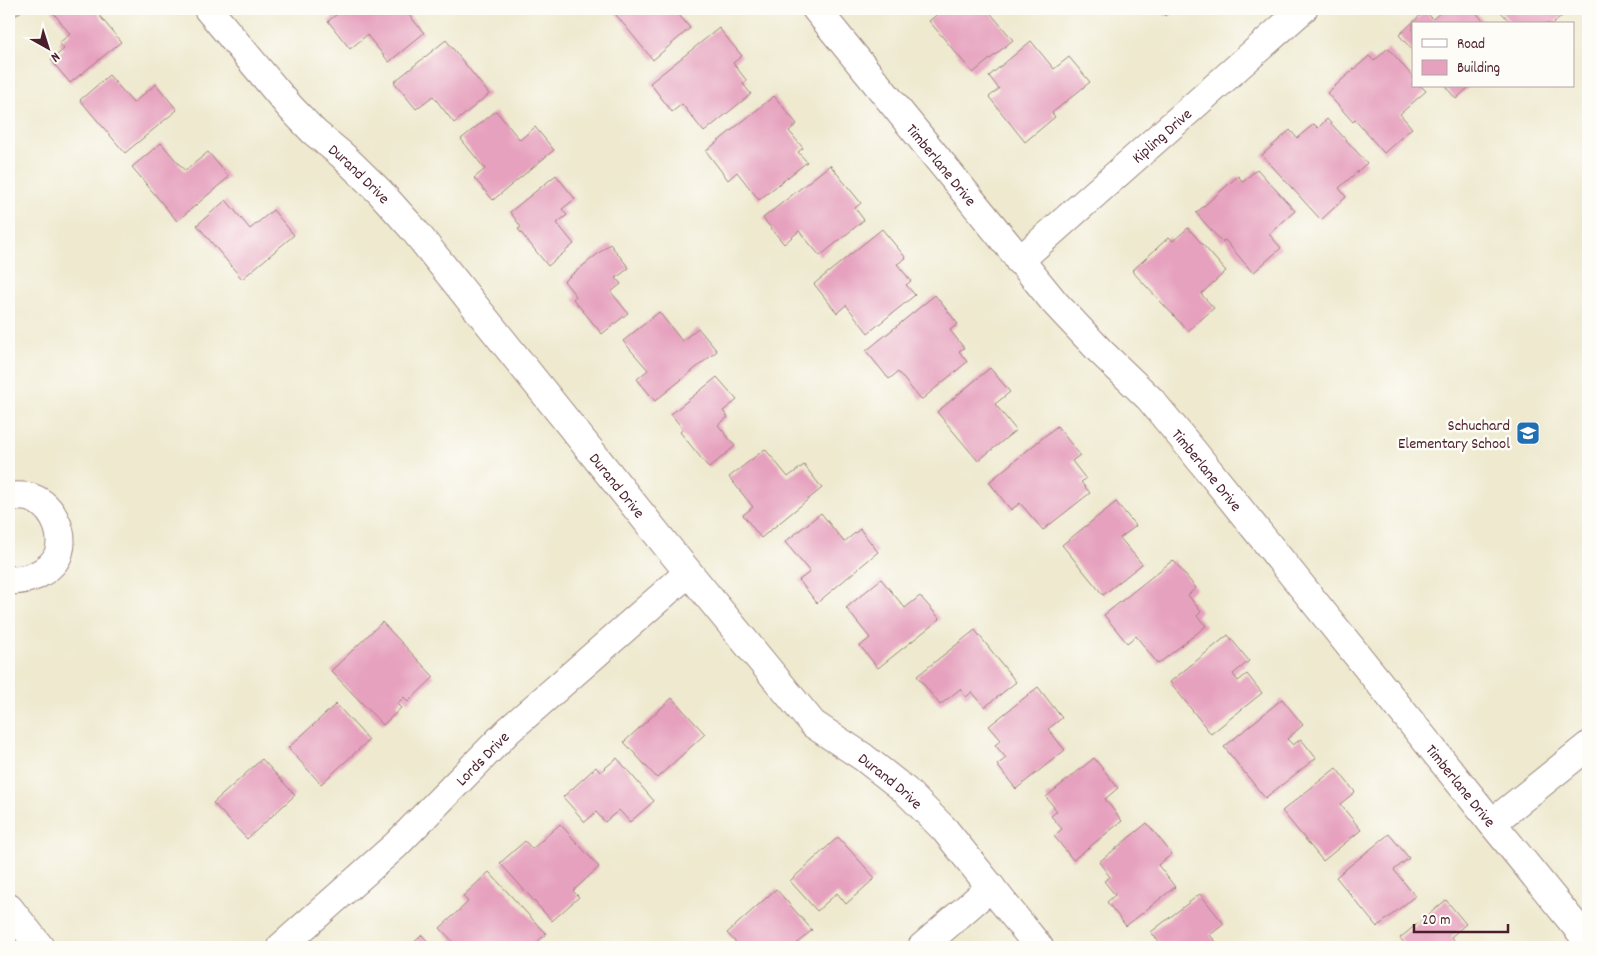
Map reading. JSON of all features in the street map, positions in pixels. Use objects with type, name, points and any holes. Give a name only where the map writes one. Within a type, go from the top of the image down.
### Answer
[{"type":"street","name":"Durand Drive","points":[[208,9],[290,107],[314,132],[342,155],[380,192],[414,230],[688,573],[813,724],[863,757],[905,790],[945,830],[1039,947]]},
{"type":"street","name":"Timberlane Drive","points":[[816,9],[1019,261],[1061,310],[1150,399],[1588,941]]},
{"type":"street","name":"Kipling Drive","points":[[1019,261],[1303,9]]},
{"type":"street","points":[[9,497],[30,497],[43,505],[55,518],[60,532],[59,553],[46,571],[28,579],[9,580]]},
{"type":"street","name":"Lords Drive","points":[[280,947],[396,845],[508,730],[688,573]]},
{"type":"street","points":[[1492,823],[1588,746]]},
{"type":"street","points":[[922,947],[991,887]]},
{"type":"street","points":[[9,908],[40,947]]},
{"type":"building","points":[[9,9],[24,9],[15,16]]},
{"type":"building","points":[[54,9],[94,9],[121,42],[70,83],[51,60],[64,49],[59,43],[70,34],[52,11]]},
{"type":"building","points":[[344,9],[404,9],[424,33],[389,62],[367,35],[350,49],[328,21]]},
{"type":"building","points":[[613,9],[674,9],[690,28],[653,60]]},
{"type":"building","points":[[944,9],[987,9],[1013,40],[973,73],[929,21]]},
{"type":"building","points":[[1159,9],[1174,9],[1165,16]]},
{"type":"building","points":[[1444,9],[1473,9],[1484,22],[1413,22],[1425,11],[1433,19]]},
{"type":"building","points":[[1503,9],[1570,9],[1555,22],[1510,22],[1500,11]]},
{"type":"building","points":[[1412,23],[1412,50],[1399,35]]},
{"type":"building","points":[[719,28],[742,56],[733,63],[747,81],[743,84],[751,94],[704,132],[682,104],[672,112],[650,83]]},
{"type":"building","points":[[446,40],[489,94],[454,123],[433,96],[416,109],[394,82]]},
{"type":"building","points":[[1031,41],[1054,69],[1069,57],[1090,82],[1052,113],[1055,117],[1025,142],[989,97],[999,89],[989,76]]},
{"type":"building","points":[[1388,48],[1412,76],[1412,88],[1423,88],[1426,91],[1400,114],[1412,128],[1384,153],[1355,120],[1353,122],[1327,93],[1369,56],[1374,61]]},
{"type":"building","points":[[109,75],[133,103],[156,84],[177,110],[125,153],[80,100]]},
{"type":"building","points":[[1447,88],[1468,88],[1456,99]]},
{"type":"building","points":[[774,96],[797,124],[789,131],[803,148],[798,152],[807,162],[759,200],[737,172],[728,180],[706,151]]},
{"type":"building","points":[[496,111],[520,140],[535,127],[554,150],[493,200],[474,178],[485,169],[461,139]]},
{"type":"building","points":[[1327,119],[1367,163],[1339,188],[1346,197],[1321,220],[1262,155],[1290,130],[1297,138],[1314,124],[1318,128]]},
{"type":"building","points":[[161,143],[185,171],[208,152],[229,177],[177,221],[132,167]]},
{"type":"building","points":[[830,165],[861,203],[855,208],[864,220],[820,256],[799,231],[784,244],[763,218]]},
{"type":"building","points":[[1257,169],[1295,211],[1269,234],[1281,248],[1253,273],[1225,240],[1222,242],[1196,213],[1238,176],[1243,182]]},
{"type":"building","points":[[556,175],[575,199],[562,209],[567,215],[557,223],[574,244],[548,266],[518,229],[521,227],[510,212]]},
{"type":"building","points":[[226,200],[250,229],[273,210],[294,235],[242,279],[197,225]]},
{"type":"building","points":[[1188,228],[1226,271],[1201,294],[1214,308],[1188,331],[1132,271],[1169,237],[1173,241]]},
{"type":"building","points":[[882,229],[906,258],[897,264],[911,281],[906,285],[915,295],[868,333],[846,305],[837,313],[814,284]]},
{"type":"building","points":[[610,244],[629,268],[616,278],[621,284],[611,292],[628,313],[602,334],[573,299],[576,296],[564,281]]},
{"type":"building","points":[[935,295],[958,324],[950,330],[964,348],[959,351],[967,362],[921,400],[898,372],[889,379],[866,351]]},
{"type":"building","points":[[659,312],[682,341],[698,328],[717,351],[655,401],[637,379],[648,370],[623,341]]},
{"type":"building","points":[[990,368],[1010,392],[995,404],[1016,430],[978,461],[937,412]]},
{"type":"building","points":[[717,377],[737,400],[723,411],[728,417],[718,425],[735,446],[709,468],[680,432],[683,429],[671,414]]},
{"type":"building","points":[[1057,426],[1080,455],[1072,461],[1086,479],[1081,482],[1090,493],[1043,530],[1020,503],[1011,510],[989,482]]},
{"type":"building","points":[[765,449],[788,477],[804,465],[822,488],[761,538],[743,515],[753,507],[729,477]]},
{"type":"building","points":[[1116,502],[1136,526],[1120,538],[1142,564],[1103,595],[1062,545]]},
{"type":"building","points":[[821,513],[844,542],[860,529],[878,552],[817,603],[799,580],[810,572],[785,542]]},
{"type":"building","points":[[1173,560],[1196,588],[1188,595],[1201,612],[1197,616],[1206,626],[1158,664],[1136,636],[1127,643],[1104,615]]},
{"type":"building","points":[[881,579],[905,608],[920,596],[940,619],[878,668],[860,646],[870,638],[846,608]]},
{"type":"building","points":[[382,622],[434,677],[408,702],[404,697],[397,704],[401,708],[383,725],[331,671]]},
{"type":"building","points":[[975,630],[1016,682],[985,707],[972,692],[966,697],[960,689],[940,705],[917,676]]},
{"type":"building","points":[[1228,635],[1249,661],[1233,674],[1238,681],[1247,674],[1262,693],[1211,734],[1170,682]]},
{"type":"building","points":[[1038,687],[1062,718],[1048,729],[1065,750],[1016,789],[997,765],[1006,758],[995,745],[1001,740],[989,726]]},
{"type":"building","points":[[672,698],[705,734],[657,778],[624,742]]},
{"type":"building","points":[[1282,699],[1303,725],[1287,739],[1293,745],[1301,739],[1316,758],[1265,798],[1224,747]]},
{"type":"building","points":[[336,704],[369,740],[321,784],[288,748]]},
{"type":"building","points":[[617,758],[654,801],[630,822],[619,810],[605,822],[596,812],[585,822],[563,797],[596,767],[600,772]]},
{"type":"building","points":[[1094,758],[1118,788],[1105,799],[1122,821],[1073,860],[1054,836],[1062,829],[1051,816],[1057,811],[1046,797]]},
{"type":"building","points":[[262,759],[295,795],[247,839],[213,803]]},
{"type":"building","points":[[1336,768],[1355,792],[1340,804],[1361,830],[1323,861],[1282,811]]},
{"type":"building","points":[[1147,823],[1172,854],[1158,865],[1175,887],[1126,926],[1107,902],[1115,895],[1104,881],[1110,877],[1099,862]]},
{"type":"building","points":[[560,824],[599,867],[573,891],[579,897],[552,921],[500,863],[525,841],[532,849]]},
{"type":"building","points":[[1389,834],[1409,858],[1394,870],[1415,896],[1377,927],[1336,877]]},
{"type":"building","points":[[838,837],[875,878],[846,904],[837,893],[817,911],[790,881]]},
{"type":"building","points":[[489,872],[546,934],[532,947],[458,947],[440,928],[468,902],[463,896]]},
{"type":"building","points":[[776,889],[812,930],[793,947],[740,947],[727,933]]},
{"type":"building","points":[[1200,894],[1224,924],[1210,935],[1220,947],[1163,947],[1151,932]]},
{"type":"building","points":[[1446,900],[1466,924],[1451,937],[1459,947],[1407,947],[1400,938]]},
{"type":"building","points":[[422,935],[433,947],[409,947]]},
{"type":"place","name":"Schuchard Elementary School","points":[[1528,433]]}]
